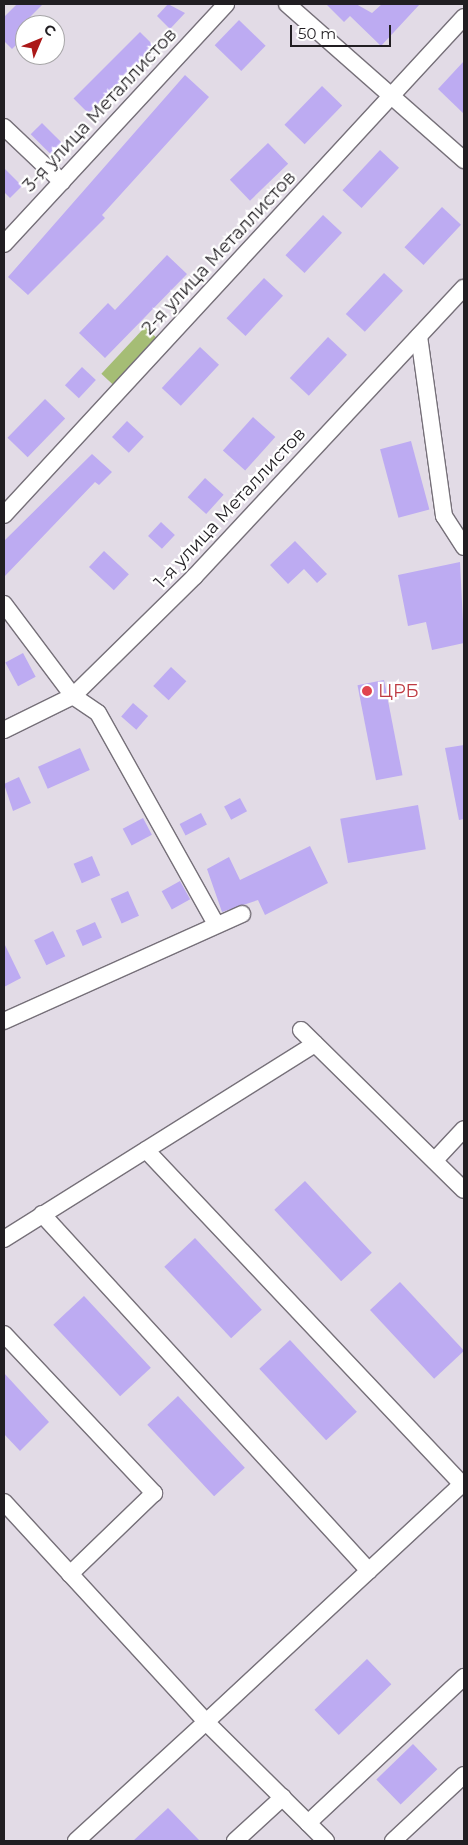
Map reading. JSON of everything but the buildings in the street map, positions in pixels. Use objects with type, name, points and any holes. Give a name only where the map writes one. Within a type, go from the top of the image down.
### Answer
[{"type":"street","name":"3-я улица Металлистов","points":[[4,244],[226,4]]},
{"type":"street","points":[[287,4],[389,98],[464,160]]},
{"type":"street","name":"2-я улица Металлистов","points":[[4,516],[464,17]]},
{"type":"street","points":[[4,127],[62,182]]},
{"type":"street","name":"1-я улица Металлистов","points":[[4,730],[73,696],[195,576],[464,288]]},
{"type":"street","points":[[419,336],[444,516],[464,547]]},
{"type":"street","points":[[4,604],[73,696],[98,713],[216,924]]},
{"type":"street","points":[[4,1021],[216,924],[242,914]]},
{"type":"street","points":[[301,1030],[464,1190]]},
{"type":"street","points":[[4,1239],[315,1044]]},
{"type":"street","points":[[435,1160],[464,1129]]},
{"type":"street","points":[[76,1841],[463,1483],[146,1150]]},
{"type":"street","points":[[42,1214],[368,1571]]},
{"type":"street","points":[[4,1334],[154,1493],[70,1574]]},
{"type":"street","points":[[4,1502],[206,1722],[326,1841]]},
{"type":"street","points":[[308,1823],[464,1677]]},
{"type":"street","points":[[393,1841],[464,1775]]},
{"type":"street","points":[[235,1841],[283,1798]]},
{"type":"green space","points":[[145,327],[159,340],[115,387],[101,374]]},
{"type":"place","name":"ЦРБ","points":[[367,691]]}]
